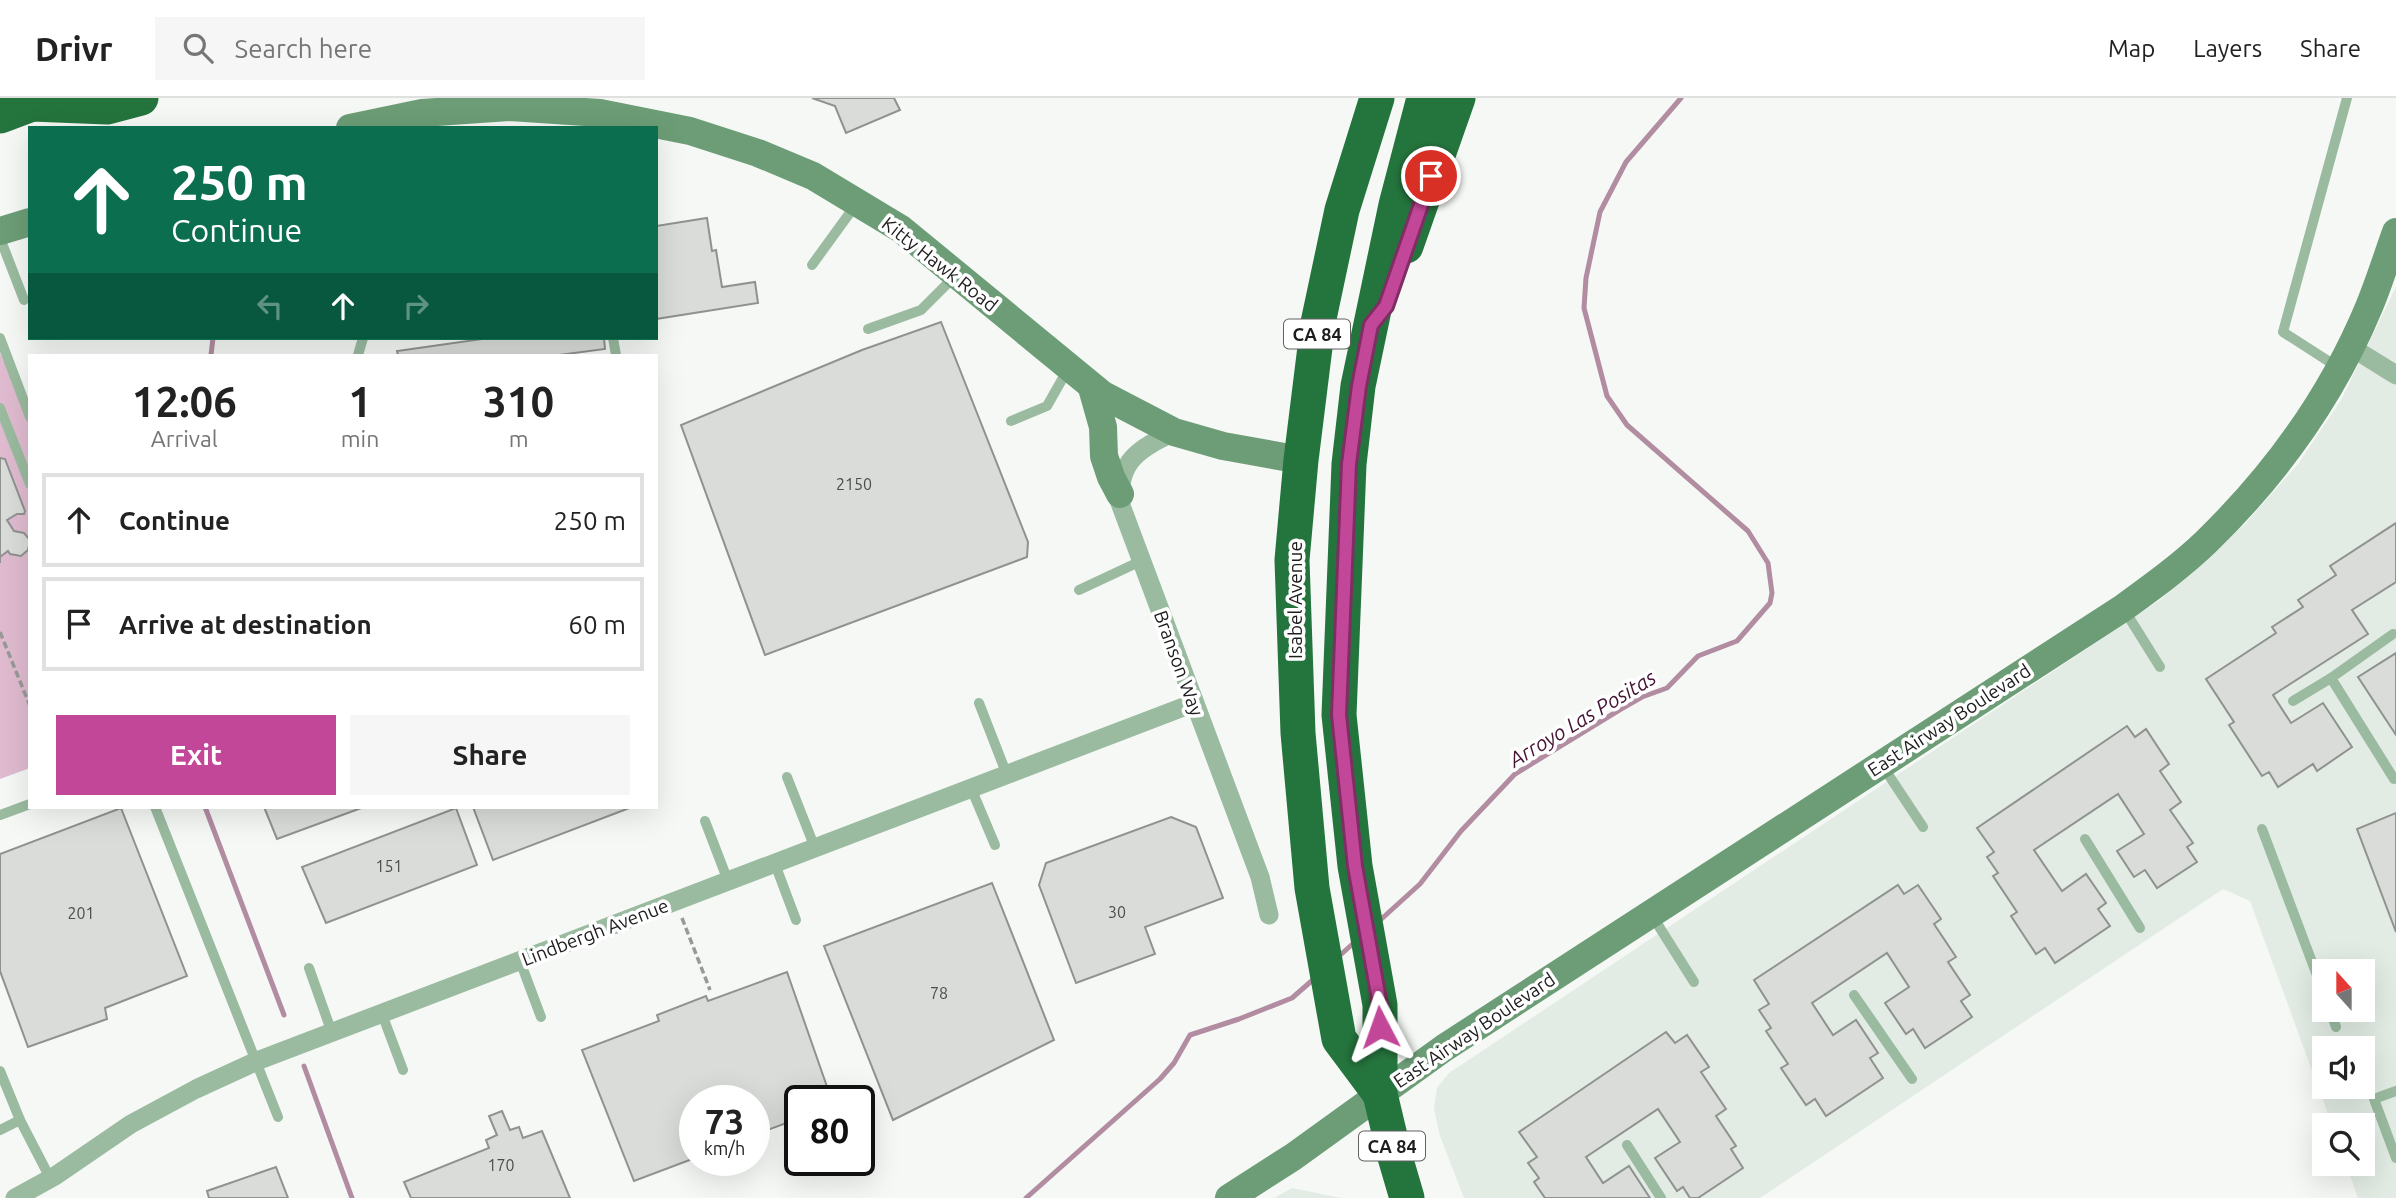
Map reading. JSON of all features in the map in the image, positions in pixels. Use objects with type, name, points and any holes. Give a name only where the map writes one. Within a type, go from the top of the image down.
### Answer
[{"type":"highway","points":[[26,106],[107,107],[141,98]]},
{"type":"highway","name":"Isabel Avenue","points":[[1377,98],[1342,210],[1318,323],[1292,560],[1298,733],[1312,888],[1339,1039],[1380,1094]]},
{"type":"highway","name":"Isabel Avenue","points":[[1408,1198],[1380,1094],[1380,1005],[1355,866],[1339,715],[1349,464],[1359,386],[1396,205],[1424,98]]},
{"type":"highway","points":[[1371,325],[1386,306],[1458,98]]},
{"type":"main road","name":"Kitty Hawk Road","points":[[370,126],[510,107],[580,116],[600,113],[690,131],[758,153],[813,176],[901,229],[1092,388],[1174,432],[1223,446],[1301,460]]},
{"type":"main road","points":[[0,230],[28,223]]},
{"type":"main road","name":"East Airway Boulevard","points":[[1229,1198],[1293,1157],[1444,1048],[2123,608],[2205,543],[2241,507],[2305,426],[2345,358],[2369,307],[2396,232]]},
{"type":"main road","points":[[1092,388],[1103,427],[1104,456],[1120,494]]},
{"type":"street","points":[[2345,358],[2396,375]]},
{"type":"street","points":[[1120,494],[1119,484],[1126,466],[1146,445],[1174,432]]},
{"type":"street","name":"Branson Way","points":[[1120,494],[1120,503],[1141,561],[1260,877],[1269,915]]},
{"type":"street","name":"Lindbergh Avenue","points":[[15,1198],[131,1124],[196,1089],[257,1061],[1194,703]]},
{"type":"lane","points":[[2345,358],[2283,332],[2347,98]]},
{"type":"lane","points":[[812,265],[858,202]]},
{"type":"lane","points":[[0,238],[24,300]]},
{"type":"lane","points":[[868,329],[921,310],[957,274]]},
{"type":"lane","points":[[0,338],[28,413]]},
{"type":"lane","points":[[1011,421],[1047,406],[1069,368]]},
{"type":"lane","points":[[0,408],[28,479]]},
{"type":"lane","points":[[1079,590],[1141,561]]},
{"type":"lane","points":[[2123,608],[2160,667]]},
{"type":"lane","points":[[2293,701],[2393,634]]},
{"type":"lane","points":[[2330,678],[2394,779]]},
{"type":"lane","points":[[979,703],[1007,775]]},
{"type":"lane","points":[[1882,764],[1923,827]]},
{"type":"lane","points":[[787,777],[815,848]]},
{"type":"lane","points":[[971,788],[995,845]]},
{"type":"lane","points":[[0,815],[28,805]]},
{"type":"lane","points":[[156,809],[278,1117]]},
{"type":"lane","points":[[705,821],[728,881]]},
{"type":"lane","points":[[2262,828],[2312,962]]},
{"type":"lane","points":[[2085,839],[2140,928]]},
{"type":"lane","points":[[775,864],[796,920]]},
{"type":"lane","points":[[1651,914],[1694,982]]},
{"type":"lane","points":[[520,961],[541,1017]]},
{"type":"lane","points":[[309,968],[332,1033]]},
{"type":"lane","points":[[1854,995],[1912,1079]]},
{"type":"lane","points":[[382,1014],[403,1070]]},
{"type":"lane","points":[[2334,1022],[2336,1027]]},
{"type":"lane","points":[[0,1071],[20,1120],[50,1178]]},
{"type":"lane","points":[[2396,1091],[2374,1099],[2392,1136],[2396,1158]]},
{"type":"lane","points":[[0,1130],[20,1120]]},
{"type":"lane","points":[[1627,1145],[1661,1198]]},
{"type":"path","points":[[0,632],[28,701]]},
{"type":"path","points":[[682,918],[710,990]]},
{"type":"shaded area","points":[[2396,287],[2396,1198],[2358,1198],[2350,1176],[2375,1176],[2375,1113],[2328,1113],[2322,1099],[2375,1099],[2375,1036],[2312,1036],[2312,1070],[2250,901],[2223,889],[1760,1198],[1464,1198],[1440,1136],[1434,1109],[1437,1088],[1449,1073],[2160,600],[2244,525],[2298,464],[2341,400]]},
{"type":"shaded area","points":[[0,353],[28,414],[28,769],[0,779]]},
{"type":"shaded area","points":[[1292,1188],[1341,1198],[1274,1198]]},
{"type":"building","points":[[812,98],[894,98],[900,110],[846,133],[835,106]]},
{"type":"building","points":[[707,218],[712,251],[716,250],[722,287],[755,282],[758,303],[658,319],[658,226]]},
{"type":"building","points":[[941,322],[1028,542],[1027,557],[765,655],[681,425],[862,350]]},
{"type":"building","points":[[475,340],[604,340],[605,349],[567,354],[398,354],[397,351]]},
{"type":"building","points":[[0,458],[5,459],[25,511],[24,514],[17,514],[7,520],[14,531],[24,533],[28,538],[28,550],[21,556],[8,551],[0,557]]},
{"type":"building","points":[[2396,523],[2396,582],[2352,610],[2368,634],[2273,695],[2291,723],[2323,703],[2352,747],[2317,771],[2313,764],[2278,787],[2269,772],[2262,776],[2229,725],[2234,722],[2206,679],[2276,633],[2272,627],[2303,607],[2298,600],[2336,575],[2330,566]]},
{"type":"building","points":[[2396,653],[2396,735],[2358,677]]},
{"type":"building","points":[[2127,726],[2135,737],[2146,729],[2169,764],[2160,771],[2181,802],[2170,810],[2193,843],[2187,847],[2197,862],[2157,888],[2145,870],[2134,877],[2117,851],[2144,834],[2118,794],[2034,850],[2062,891],[2086,874],[2106,903],[2098,909],[2110,926],[2055,963],[2045,948],[2036,954],[2011,916],[2017,912],[1993,876],[1998,873],[1987,857],[1994,852],[1977,828]]},
{"type":"building","points":[[121,809],[187,976],[105,1008],[107,1019],[28,1047],[0,971],[0,854]]},
{"type":"building","points":[[265,809],[359,809],[277,839]]},
{"type":"building","points":[[453,809],[456,809],[477,865],[326,923],[302,867]]},
{"type":"building","points":[[474,809],[627,809],[493,860]]},
{"type":"building","points":[[2396,813],[2396,932],[2357,829]]},
{"type":"building","points":[[1171,817],[1196,827],[1223,898],[1145,927],[1155,954],[1076,983],[1039,885],[1046,863]]},
{"type":"building","points":[[992,883],[1054,1040],[893,1120],[824,946]]},
{"type":"building","points":[[1898,885],[1904,894],[1918,885],[1941,919],[1934,924],[1956,957],[1948,962],[1970,995],[1961,1001],[1972,1017],[1925,1048],[1913,1029],[1906,1034],[1885,1003],[1909,987],[1887,953],[1812,1003],[1833,1035],[1856,1020],[1878,1053],[1870,1058],[1883,1078],[1826,1116],[1815,1099],[1806,1105],[1781,1068],[1788,1064],[1766,1031],[1771,1028],[1759,1010],[1769,1004],[1754,980]]},
{"type":"building","points":[[787,972],[826,1085],[784,1085],[784,1124],[770,1129],[770,1085],[679,1085],[679,1164],[634,1181],[582,1050],[659,1021],[657,1015],[706,996],[708,1001]]},
{"type":"building","points":[[1666,1032],[1675,1043],[1687,1035],[1709,1067],[1701,1072],[1726,1109],[1716,1116],[1736,1146],[1731,1149],[1743,1168],[1698,1198],[1690,1198],[1683,1187],[1677,1191],[1655,1158],[1680,1142],[1658,1109],[1586,1157],[1603,1183],[1629,1166],[1650,1198],[1545,1198],[1534,1182],[1539,1178],[1528,1163],[1537,1157],[1519,1132]]},
{"type":"building","points":[[502,1111],[510,1130],[519,1127],[523,1138],[542,1131],[570,1198],[411,1198],[404,1182],[489,1148],[486,1140],[497,1135],[489,1116]]},
{"type":"building","points":[[276,1167],[288,1198],[209,1198],[207,1191]]},
{"type":"waterway","name":"Arroyo Las Positas","points":[[1377,923],[1420,884],[1461,831],[1515,774],[1642,697],[1667,688],[1698,656],[1737,641],[1770,603],[1772,593],[1768,563],[1748,531],[1627,425],[1607,396],[1584,308],[1586,278],[1600,212],[1626,162],[1681,98]]},
{"type":"waterway","points":[[211,354],[213,340]]},
{"type":"waterway","points":[[206,809],[284,1015]]},
{"type":"waterway","name":"Arroyo Las Positas","points":[[1338,957],[1356,941]]},
{"type":"waterway","name":"Arroyo Las Positas","points":[[1026,1198],[1160,1079],[1174,1063],[1190,1035],[1292,998],[1315,978]]},
{"type":"waterway","points":[[304,1066],[352,1198]]},
{"type":"route","points":[[1380,1027],[1380,1005],[1355,866],[1339,715],[1349,464],[1359,386],[1371,325],[1386,306],[1431,176]]}]
